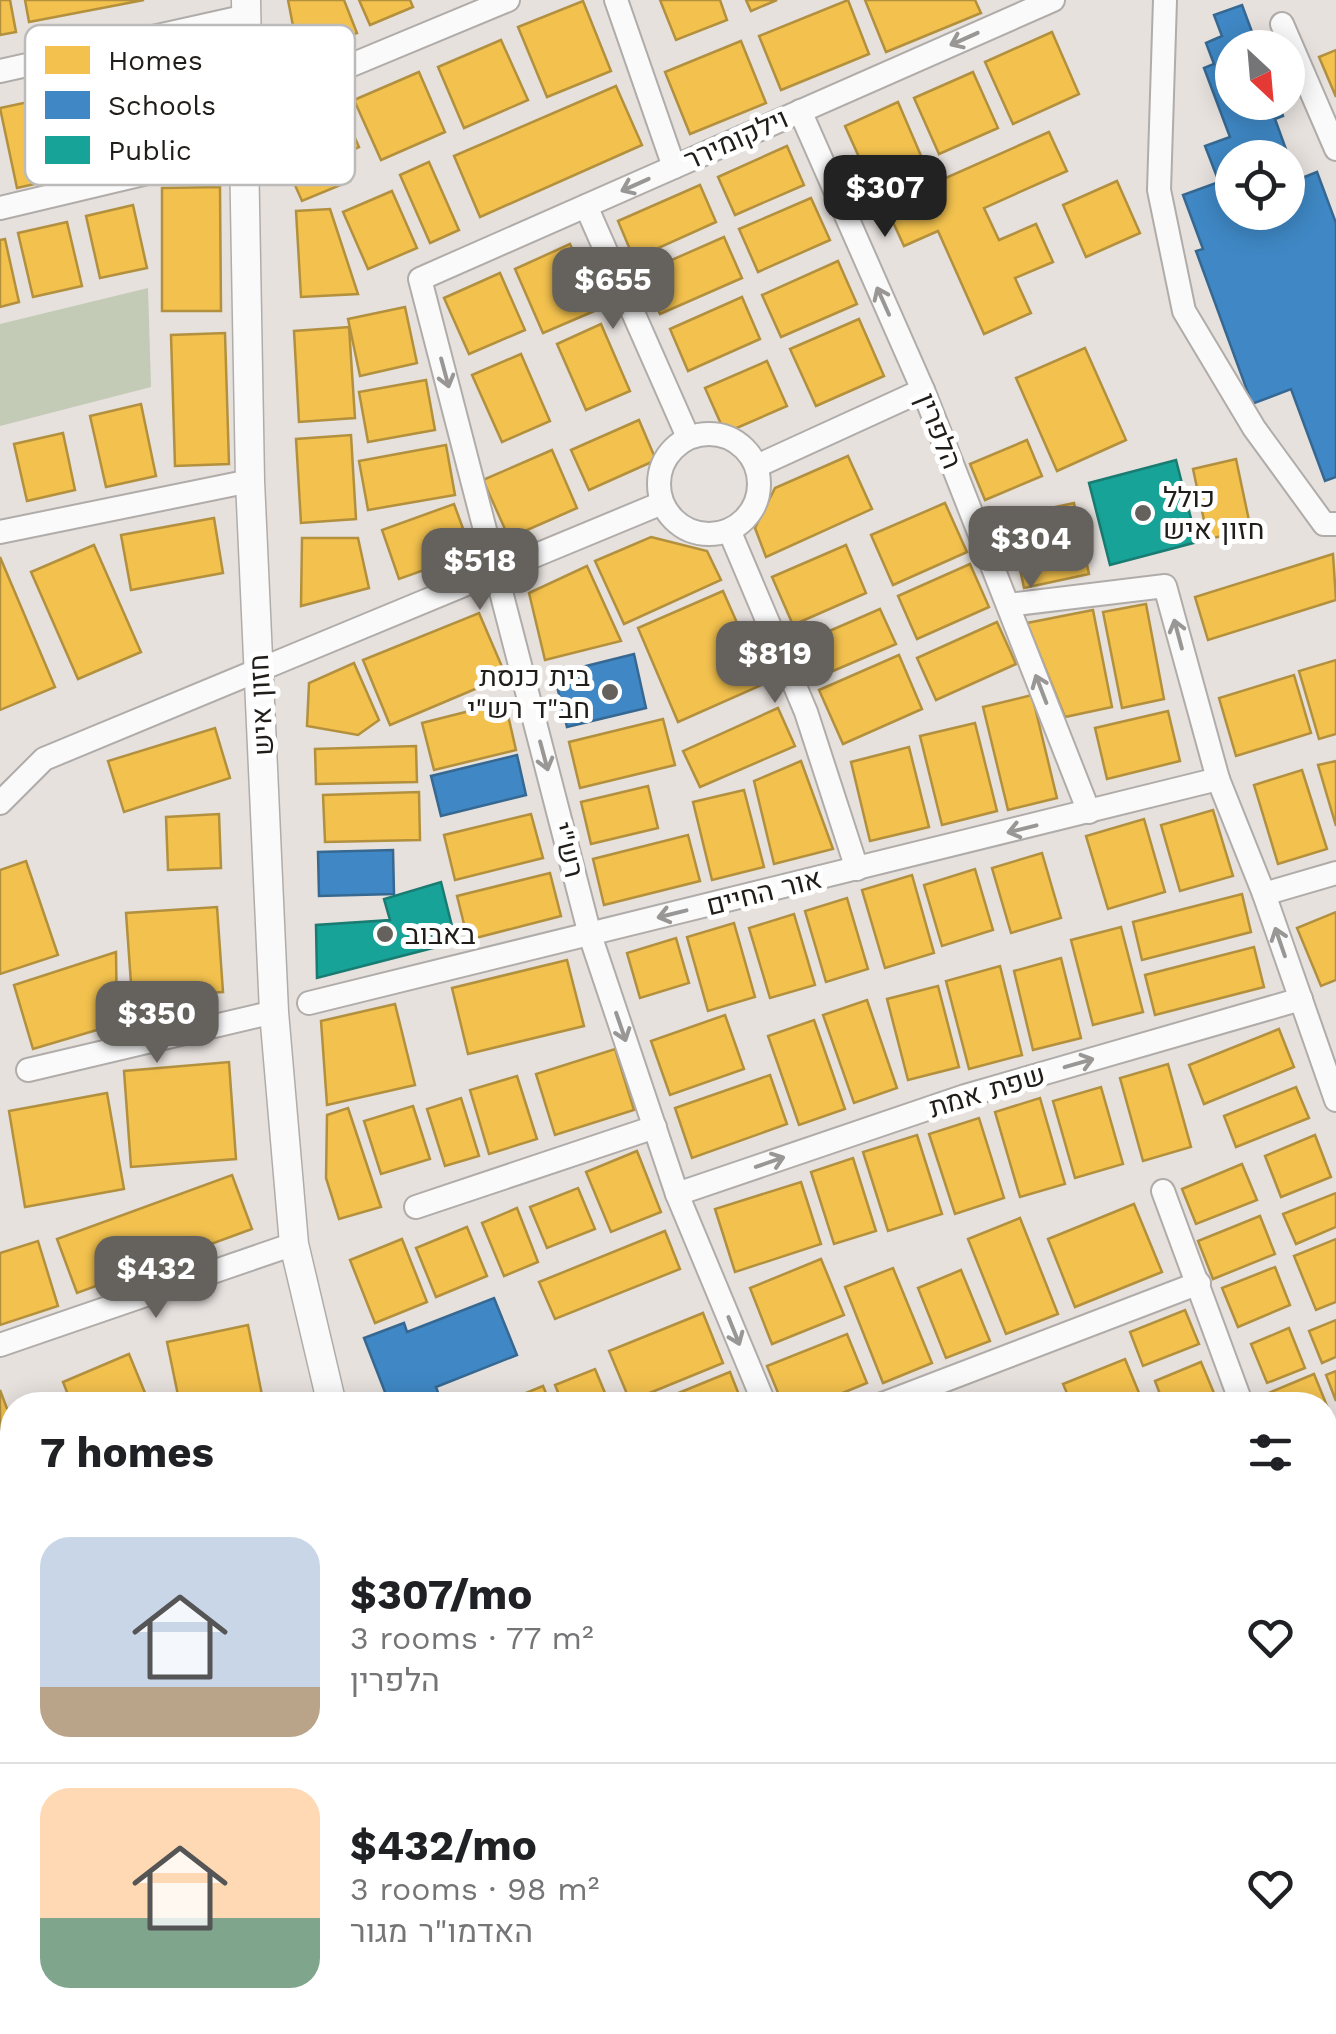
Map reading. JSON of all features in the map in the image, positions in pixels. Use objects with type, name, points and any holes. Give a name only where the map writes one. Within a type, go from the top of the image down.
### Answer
[{"type":"street","points":[[355,64],[508,0]]},
{"type":"street","points":[[616,0],[674,168]]},
{"type":"street","name":"וילקומירר","points":[[420,279],[1053,0]]},
{"type":"street","points":[[1166,0],[1159,190],[1184,311],[1254,428],[1324,524],[1336,524]]},
{"type":"street","points":[[180,25],[246,8]]},
{"type":"street","points":[[1282,24],[1336,149]]},
{"type":"street","points":[[0,71],[25,65]]},
{"type":"street","name":"הלפרין","points":[[800,111],[922,390],[1089,812]]},
{"type":"street","points":[[0,208],[97,185]]},
{"type":"street","name":"חזון איש","points":[[245,185],[250,481],[274,1012],[294,1244],[329,1392]]},
{"type":"street","points":[[586,206],[688,437]]},
{"type":"street","name":"רש\"י","points":[[420,279],[590,934],[678,1194],[760,1392]]},
{"type":"street","points":[[757,466],[922,390]]},
{"type":"street","points":[[704,433],[736,440],[757,466],[758,496],[752,510],[729,530],[698,533],[682,527],[662,502],[658,487],[666,458],[688,437],[704,433]]},
{"type":"street","points":[[0,532],[250,481]]},
{"type":"street","points":[[0,802],[44,759],[662,502]]},
{"type":"street","points":[[729,530],[806,712],[857,869]]},
{"type":"street","points":[[1008,605],[1165,586],[1218,779],[1264,894],[1336,1100]]},
{"type":"street","name":"אור החיים","points":[[309,1003],[1218,779]]},
{"type":"street","points":[[1264,894],[1336,872]]},
{"type":"street","name":"שפת אמת","points":[[678,1194],[965,1096],[1300,999]]},
{"type":"street","points":[[28,1070],[274,1012]]},
{"type":"street","points":[[416,1207],[655,1126]]},
{"type":"street","points":[[1163,1191],[1237,1392]]},
{"type":"street","points":[[0,1345],[294,1244]]},
{"type":"street","points":[[914,1392],[1198,1283]]},
{"type":"green space","points":[[148,288],[151,387],[0,426],[0,324]]},
{"type":"building: Homes","points":[[0,0],[10,0],[16,32],[0,35]]},
{"type":"building: Homes","points":[[25,0],[144,0],[29,22]]},
{"type":"building: Homes","points":[[288,0],[344,0],[354,25],[293,25]]},
{"type":"building: Homes","points":[[359,0],[410,0],[413,7],[370,25]]},
{"type":"building: Homes","points":[[660,0],[720,0],[727,20],[676,40]]},
{"type":"building: Homes","points":[[746,0],[777,0],[751,11]]},
{"type":"building: Homes","points":[[848,0],[869,54],[781,90],[759,36]]},
{"type":"building: Homes","points":[[865,0],[975,0],[981,13],[886,52]]},
{"type":"building: Homes","points":[[583,1],[611,71],[547,97],[518,27]]},
{"type":"building: Homes","points":[[1052,32],[1079,94],[1013,124],[985,62]]},
{"type":"building: Homes","points":[[501,40],[528,100],[464,128],[438,67]]},
{"type":"building: Homes","points":[[741,41],[766,103],[690,134],[665,72]]},
{"type":"building: Homes","points":[[1336,50],[1336,97],[1319,57]]},
{"type":"building: Homes","points":[[419,72],[445,132],[381,160],[355,100]]},
{"type":"building: Homes","points":[[973,72],[998,128],[939,154],[914,98]]},
{"type":"building: Homes","points":[[616,86],[642,145],[480,217],[454,156]]},
{"type":"building: Homes","points":[[898,102],[925,165],[873,188],[845,126]]},
{"type":"building: Homes","points":[[25,103],[25,185],[30,185],[17,188],[0,108]]},
{"type":"building: Homes","points":[[1049,132],[1067,171],[984,208],[999,240],[1036,224],[1053,262],[1015,278],[1031,313],[984,334],[938,231],[904,246],[885,205]]},
{"type":"building: Homes","points":[[787,146],[804,185],[735,215],[718,177]]},
{"type":"building: Homes","points":[[429,162],[459,230],[430,243],[400,175]]},
{"type":"building: Homes","points":[[1117,181],[1140,233],[1086,257],[1063,205]]},
{"type":"building: Homes","points":[[295,185],[340,185],[302,201]]},
{"type":"building: Homes","points":[[700,185],[716,222],[634,259],[618,221]]},
{"type":"building: Homes","points":[[220,187],[221,311],[162,311],[162,188]]},
{"type":"building: Homes","points":[[392,191],[417,248],[368,269],[343,212]]},
{"type":"building: Homes","points":[[811,198],[830,240],[758,272],[739,229]]},
{"type":"building: Homes","points":[[133,205],[147,268],[100,278],[86,216]]},
{"type":"building: Homes","points":[[330,209],[358,294],[301,297],[296,211]]},
{"type":"building: Homes","points":[[67,222],[82,286],[33,297],[18,233]]},
{"type":"building: Homes","points":[[724,237],[742,278],[660,314],[642,273]]},
{"type":"building: Homes","points":[[5,239],[19,302],[0,307],[0,240]]},
{"type":"building: Homes","points":[[570,244],[599,309],[543,333],[515,269]]},
{"type":"building: Homes","points":[[838,261],[857,304],[781,337],[762,295]]},
{"type":"building: Homes","points":[[500,273],[525,330],[469,354],[444,298]]},
{"type":"building: Homes","points":[[742,297],[760,339],[688,371],[670,329]]},
{"type":"building: Homes","points":[[405,307],[417,363],[360,376],[348,319]]},
{"type":"building: Homes","points":[[859,319],[884,376],[816,406],[790,349]]},
{"type":"building: Homes","points":[[601,324],[630,391],[586,410],[557,344]]},
{"type":"building: Homes","points":[[349,327],[355,418],[299,422],[294,331]]},
{"type":"building: Homes","points":[[225,333],[229,464],[175,466],[171,335]]},
{"type":"building: Homes","points":[[1085,348],[1126,440],[1057,471],[1016,378]]},
{"type":"building: Homes","points":[[521,354],[550,421],[502,442],[472,375]]},
{"type":"building: Homes","points":[[767,361],[787,406],[725,433],[705,388]]},
{"type":"building: Homes","points":[[426,380],[435,430],[368,442],[359,392]]},
{"type":"building: Homes","points":[[141,404],[156,476],[106,487],[90,416]]},
{"type":"building: Homes","points":[[639,420],[656,460],[589,490],[571,450]]},
{"type":"building: Homes","points":[[63,433],[75,490],[27,501],[14,444]]},
{"type":"building: Homes","points":[[351,435],[356,519],[301,523],[296,439]]},
{"type":"building: Homes","points":[[1027,440],[1042,476],[985,500],[970,464]]},
{"type":"building: Homes","points":[[446,445],[455,495],[368,510],[359,461]]},
{"type":"building: Homes","points":[[552,450],[577,508],[509,538],[483,480]]},
{"type":"building: Homes","points":[[848,456],[872,509],[766,557],[755,528],[775,488]]},
{"type":"building: Homes","points":[[1236,459],[1251,530],[1208,539],[1193,469]]},
{"type":"building: Homes","points":[[945,503],[967,552],[893,585],[871,535]]},
{"type":"building: Homes","points":[[1074,503],[1089,574],[1024,588],[1009,517]]},
{"type":"building: Homes","points":[[454,504],[472,553],[399,579],[382,530]]},
{"type":"building: Homes","points":[[214,518],[223,573],[131,590],[121,535]]},
{"type":"building: Homes","points":[[651,537],[707,551],[721,580],[624,624],[595,561]]},
{"type":"building: Homes","points":[[302,538],[358,538],[369,588],[301,606]]},
{"type":"building: Homes","points":[[94,545],[141,652],[78,679],[31,572]]},
{"type":"building: Homes","points":[[846,545],[866,593],[793,625],[772,577]]},
{"type":"building: Homes","points":[[1333,554],[1336,600],[1208,640],[1195,597]]},
{"type":"building: Homes","points":[[0,557],[55,687],[0,710]]},
{"type":"building: Homes","points":[[970,564],[989,607],[917,639],[898,596]]},
{"type":"building: Homes","points":[[587,566],[621,641],[545,660],[529,593]]},
{"type":"building: Homes","points":[[723,591],[764,684],[678,722],[638,628]]},
{"type":"building: Homes","points":[[1146,604],[1164,699],[1122,708],[1103,612]]},
{"type":"building: Homes","points":[[880,609],[896,644],[819,677],[804,642]]},
{"type":"building: Homes","points":[[1093,610],[1112,707],[1065,717],[1027,623]]},
{"type":"building: Homes","points":[[479,613],[506,676],[390,725],[363,660]]},
{"type":"building: Homes","points":[[997,622],[1016,664],[936,700],[917,658]]},
{"type":"building: Homes","points":[[899,655],[922,709],[843,744],[819,690]]},
{"type":"building: Homes","points":[[1336,660],[1336,734],[1319,739],[1299,671]]},
{"type":"building: Homes","points":[[354,663],[379,720],[358,735],[307,726],[309,683]]},
{"type":"building: Homes","points":[[1294,675],[1311,733],[1236,756],[1219,698]]},
{"type":"building: Homes","points":[[1032,695],[1057,798],[1008,810],[983,707]]},
{"type":"building: Homes","points":[[505,702],[516,750],[434,770],[422,723]]},
{"type":"building: Homes","points":[[778,708],[795,746],[700,787],[683,751]]},
{"type":"building: Homes","points":[[1168,711],[1180,761],[1107,779],[1095,728]]},
{"type":"building: Homes","points":[[663,719],[675,765],[580,788],[569,742]]},
{"type":"building: Homes","points":[[975,723],[997,811],[942,825],[920,736]]},
{"type":"building: Homes","points":[[215,728],[230,778],[124,812],[108,761]]},
{"type":"building: Homes","points":[[416,746],[417,782],[316,784],[315,749]]},
{"type":"building: Homes","points":[[909,747],[929,827],[870,841],[851,762]]},
{"type":"building: Homes","points":[[801,761],[833,849],[774,864],[754,781]]},
{"type":"building: Homes","points":[[1336,761],[1336,826],[1318,765]]},
{"type":"building: Homes","points":[[1302,770],[1327,849],[1278,864],[1254,785]]},
{"type":"building: Homes","points":[[648,786],[658,828],[591,844],[581,802]]},
{"type":"building: Homes","points":[[744,790],[764,867],[712,880],[693,802]]},
{"type":"building: Homes","points":[[419,792],[420,840],[325,842],[323,795]]},
{"type":"building: Homes","points":[[1213,810],[1233,876],[1180,891],[1161,825]]},
{"type":"building: Homes","points":[[219,814],[221,868],[168,870],[166,817]]},
{"type":"building: Homes","points":[[531,814],[543,858],[455,880],[444,835]]},
{"type":"building: Homes","points":[[1144,819],[1165,892],[1108,909],[1086,836]]},
{"type":"building: Homes","points":[[688,835],[700,881],[604,905],[593,859]]},
{"type":"building: Homes","points":[[1042,853],[1061,918],[1011,933],[992,868]]},
{"type":"building: Homes","points":[[26,861],[58,955],[0,974],[0,870]]},
{"type":"building: Homes","points":[[975,869],[993,930],[942,946],[924,885]]},
{"type":"building: Homes","points":[[550,873],[561,916],[468,940],[457,896]]},
{"type":"building: Homes","points":[[912,875],[934,953],[885,968],[862,890]]},
{"type":"building: Homes","points":[[1242,894],[1251,932],[1142,960],[1133,922]]},
{"type":"building: Homes","points":[[847,898],[868,969],[826,982],[805,911]]},
{"type":"building: Homes","points":[[217,907],[223,992],[132,998],[126,913]]},
{"type":"building: Homes","points":[[1336,912],[1336,980],[1321,986],[1297,928]]},
{"type":"building: Homes","points":[[794,914],[815,985],[770,998],[749,928]]},
{"type":"building: Homes","points":[[734,923],[755,997],[708,1011],[687,937]]},
{"type":"building: Homes","points":[[1121,927],[1143,1012],[1093,1025],[1071,940]]},
{"type":"building: Homes","points":[[676,938],[689,983],[640,998],[627,953]]},
{"type":"building: Homes","points":[[1254,947],[1264,987],[1155,1015],[1145,975]]},
{"type":"building: Homes","points":[[116,952],[117,1024],[33,1049],[14,985]]},
{"type":"building: Homes","points":[[1061,958],[1081,1038],[1033,1050],[1014,971]]},
{"type":"building: Homes","points":[[567,960],[584,1026],[468,1054],[452,988]]},
{"type":"building: Homes","points":[[1000,966],[1022,1055],[969,1069],[946,981]]},
{"type":"building: Homes","points":[[938,986],[959,1067],[908,1080],[887,999]]},
{"type":"building: Homes","points":[[867,1000],[897,1088],[854,1103],[823,1015]]},
{"type":"building: Homes","points":[[395,1004],[415,1085],[327,1105],[321,1021]]},
{"type":"building: Homes","points":[[725,1015],[744,1069],[670,1095],[651,1041]]},
{"type":"building: Homes","points":[[814,1020],[845,1109],[799,1125],[768,1036]]},
{"type":"building: Homes","points":[[1279,1029],[1294,1067],[1204,1104],[1189,1065]]},
{"type":"building: Homes","points":[[615,1049],[634,1110],[555,1135],[536,1074]]},
{"type":"building: Homes","points":[[229,1062],[236,1159],[131,1167],[124,1071]]},
{"type":"building: Homes","points":[[1168,1064],[1191,1147],[1143,1161],[1120,1078]]},
{"type":"building: Homes","points":[[770,1075],[787,1124],[692,1158],[675,1108]]},
{"type":"building: Homes","points":[[517,1076],[537,1139],[489,1154],[470,1090]]},
{"type":"building: Homes","points":[[1101,1087],[1123,1164],[1075,1178],[1053,1101]]},
{"type":"building: Homes","points":[[1296,1087],[1309,1118],[1236,1147],[1224,1116]]},
{"type":"building: Homes","points":[[107,1093],[124,1189],[25,1207],[9,1111]]},
{"type":"building: Homes","points":[[461,1098],[479,1156],[445,1166],[427,1109]]},
{"type":"building: Homes","points":[[1040,1098],[1065,1184],[1020,1197],[995,1112]]},
{"type":"building: Homes","points":[[413,1106],[430,1159],[381,1174],[364,1121]]},
{"type":"building: Homes","points":[[348,1108],[381,1207],[339,1219],[326,1178],[327,1115]]},
{"type":"building: Homes","points":[[979,1118],[1004,1198],[955,1214],[929,1134]]},
{"type":"building: Homes","points":[[917,1135],[942,1214],[888,1231],[863,1152]]},
{"type":"building: Homes","points":[[1315,1135],[1331,1177],[1281,1197],[1265,1156]]},
{"type":"building: Homes","points":[[637,1151],[661,1212],[611,1232],[586,1172]]},
{"type":"building: Homes","points":[[853,1158],[876,1231],[834,1244],[811,1172]]},
{"type":"building: Homes","points":[[1242,1164],[1257,1200],[1196,1224],[1182,1189]]},
{"type":"building: Homes","points":[[232,1175],[252,1229],[77,1293],[57,1239]]},
{"type":"building: Homes","points":[[801,1182],[821,1244],[735,1272],[715,1209]]},
{"type":"building: Homes","points":[[578,1188],[595,1229],[547,1248],[530,1207]]},
{"type":"building: Homes","points":[[1336,1193],[1336,1227],[1296,1244],[1283,1214]]},
{"type":"building: Homes","points":[[1134,1204],[1162,1272],[1075,1307],[1048,1239]]},
{"type":"building: Homes","points":[[517,1208],[538,1262],[504,1276],[482,1223]]},
{"type":"building: Homes","points":[[1260,1216],[1275,1254],[1213,1279],[1198,1241]]},
{"type":"building: Homes","points":[[1020,1218],[1058,1314],[1006,1334],[968,1239]]},
{"type":"building: Homes","points":[[467,1227],[487,1276],[436,1297],[416,1248]]},
{"type":"building: Homes","points":[[665,1231],[680,1269],[555,1319],[539,1282]]},
{"type":"building: Homes","points":[[402,1239],[427,1302],[375,1323],[350,1260]]},
{"type":"building: Homes","points":[[1336,1239],[1336,1302],[1316,1310],[1294,1256]]},
{"type":"building: Homes","points":[[38,1241],[58,1306],[0,1325],[0,1253]]},
{"type":"building: Homes","points":[[821,1259],[844,1315],[772,1344],[750,1288]]},
{"type":"building: Homes","points":[[1275,1267],[1290,1305],[1238,1327],[1222,1288]]},
{"type":"building: Homes","points":[[893,1268],[932,1363],[883,1383],[845,1287]]},
{"type":"building: Homes","points":[[961,1270],[990,1341],[946,1358],[918,1288]]},
{"type":"building: Homes","points":[[1185,1310],[1199,1344],[1143,1366],[1130,1332]]},
{"type":"building: Homes","points":[[703,1313],[723,1363],[652,1392],[626,1392],[609,1351]]},
{"type":"building: Homes","points":[[1336,1320],[1336,1357],[1322,1363],[1309,1331]]},
{"type":"building: Homes","points":[[248,1325],[261,1392],[177,1392],[167,1342]]},
{"type":"building: Homes","points":[[1289,1328],[1305,1368],[1267,1383],[1251,1344]]},
{"type":"building: Homes","points":[[847,1334],[867,1383],[845,1392],[778,1392],[767,1366]]},
{"type":"building: Homes","points":[[129,1354],[145,1392],[67,1392],[63,1382]]},
{"type":"building: Homes","points":[[1125,1359],[1139,1392],[1066,1392],[1063,1384]]},
{"type":"building: Homes","points":[[1201,1362],[1214,1392],[1159,1392],[1155,1381]]},
{"type":"building: Homes","points":[[595,1369],[605,1392],[558,1392],[555,1385]]},
{"type":"building: Homes","points":[[1336,1371],[1336,1392],[1333,1392],[1326,1375]]},
{"type":"building: Homes","points":[[730,1372],[738,1392],[681,1392]]},
{"type":"building: Homes","points":[[1314,1374],[1321,1392],[1271,1392]]},
{"type":"building: Schools","points":[[1242,5],[1251,30],[1220,30],[1214,15]]},
{"type":"building: Schools","points":[[1215,39],[1215,97],[1204,68],[1214,64],[1206,43]]},
{"type":"building: Schools","points":[[1224,120],[1275,120],[1283,140],[1222,140],[1230,137]]},
{"type":"building: Schools","points":[[1215,142],[1215,172],[1205,146]]},
{"type":"building: Schools","points":[[1317,172],[1336,223],[1336,477],[1325,481],[1291,389],[1252,404],[1196,251],[1203,249],[1183,195],[1215,183],[1215,230],[1305,230],[1305,177]]},
{"type":"building: Schools","points":[[634,654],[646,708],[567,727],[554,674]]},
{"type":"building: Schools","points":[[517,755],[526,795],[441,816],[431,776]]},
{"type":"building: Schools","points":[[393,850],[394,894],[319,896],[318,852]]},
{"type":"building: Schools","points":[[494,1298],[517,1355],[436,1387],[438,1392],[385,1392],[364,1338],[404,1323],[407,1332]]},
{"type":"building: Public","name":"כולל חזון איש","points":[[1176,460],[1197,542],[1110,565],[1089,483]]},
{"type":"building: Public","name":"באבוב","points":[[441,882],[456,942],[317,978],[316,925],[390,920],[384,899]]},
{"type":"place","name":"כולל חזון איש","points":[[1143,513]]},
{"type":"place","name":"בית כנסת חב\"ד רש\"י","points":[[610,692]]},
{"type":"place","name":"באבוב","points":[[385,934]]}]
